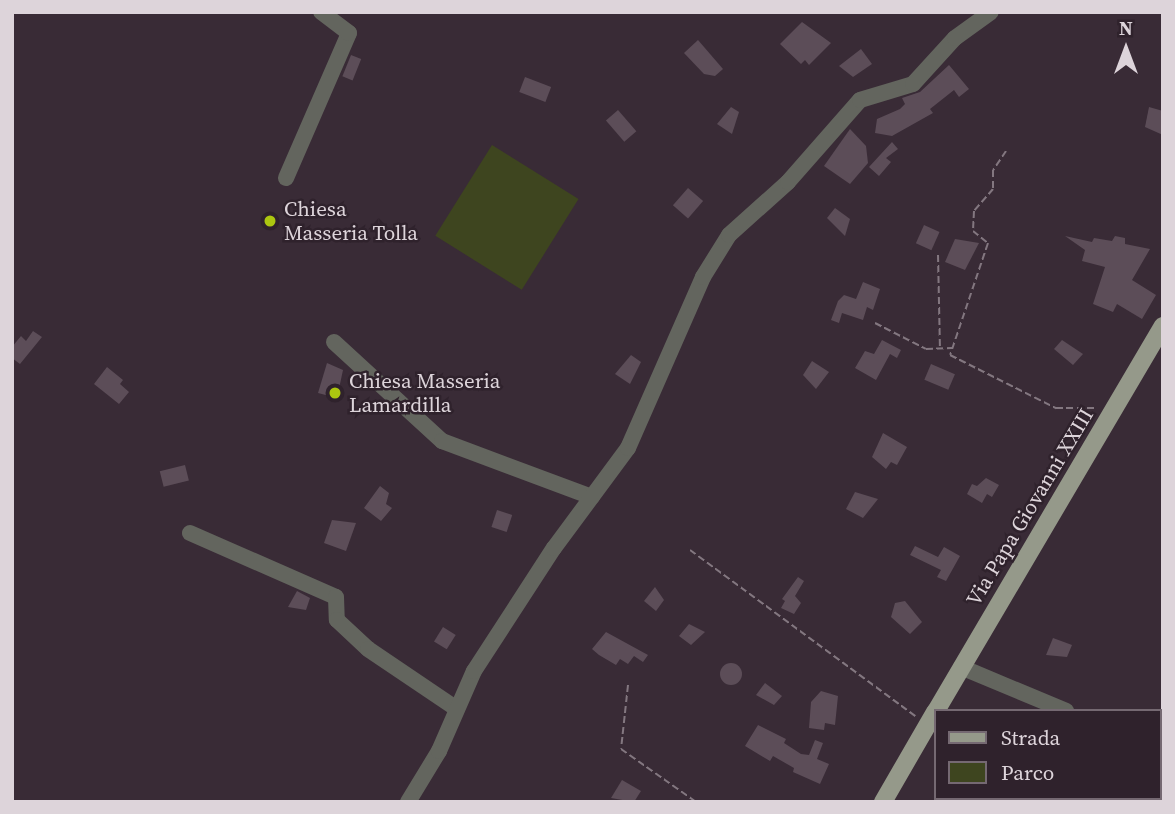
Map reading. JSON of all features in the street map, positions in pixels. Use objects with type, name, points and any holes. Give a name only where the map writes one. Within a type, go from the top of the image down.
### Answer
[{"type":"main road","name":"Via Papa Giovanni XXIII","points":[[937,709],[1163,326]]},
{"type":"main road","name":"Via Papa Giovanni XXIII","points":[[883,802],[933,716]]},
{"type":"street","points":[[286,178],[349,33],[321,12]]},
{"type":"street","points":[[408,802],[474,671],[628,448],[703,277],[729,235],[788,183],[860,100],[913,84],[955,37],[991,12]]},
{"type":"street","points":[[334,342],[442,441],[592,497]]},
{"type":"street","points":[[190,533],[336,597],[337,620],[368,649],[457,709]]},
{"type":"street","points":[[961,667],[1061,709]]},
{"type":"path","points":[[1006,150],[993,170],[993,189],[974,211],[973,231],[988,243],[950,355],[1056,408],[1115,406]]},
{"type":"path","points":[[938,255],[940,348]]},
{"type":"path","points":[[875,323],[926,349],[952,348]]},
{"type":"path","points":[[690,550],[933,716]]},
{"type":"path","points":[[628,685],[621,749],[696,802]]},
{"type":"green space","points":[[492,145],[579,199],[522,290],[435,236]]},
{"type":"building","points":[[802,22],[831,43],[809,65],[805,60],[801,64],[780,44]]},
{"type":"building","points":[[698,40],[723,69],[715,76],[704,74],[684,53]]},
{"type":"building","points":[[861,49],[872,64],[853,77],[839,66]]},
{"type":"building","points":[[351,55],[361,59],[353,80],[342,76]]},
{"type":"building","points":[[949,65],[969,89],[959,97],[954,90],[930,109],[933,113],[892,136],[875,133],[877,119],[900,109],[905,104],[902,98],[920,92]]},
{"type":"building","points":[[525,77],[551,87],[545,102],[519,92]]},
{"type":"building","points":[[731,107],[739,112],[732,134],[717,124]]},
{"type":"building","points":[[1149,107],[1163,111],[1163,135],[1145,127]]},
{"type":"building","points":[[618,110],[636,131],[624,142],[606,120]]},
{"type":"building","points":[[850,129],[866,146],[868,163],[850,184],[824,166]]},
{"type":"building","points":[[892,142],[898,149],[886,158],[891,162],[879,176],[869,167]]},
{"type":"building","points":[[688,188],[703,201],[688,218],[673,205]]},
{"type":"building","points":[[835,208],[850,219],[845,236],[827,218]]},
{"type":"building","points":[[924,225],[940,232],[931,250],[916,243]]},
{"type":"building","points":[[1065,236],[1092,242],[1094,238],[1112,241],[1115,236],[1125,238],[1125,244],[1150,249],[1132,280],[1156,295],[1142,319],[1117,304],[1113,312],[1093,304],[1105,267],[1082,261],[1085,250]]},
{"type":"building","points":[[955,239],[979,243],[965,270],[945,262]]},
{"type":"building","points":[[863,282],[880,289],[873,310],[867,307],[863,320],[842,313],[839,323],[831,320],[838,301],[844,295],[856,299]]},
{"type":"building","points":[[33,331],[42,337],[20,364],[12,358],[12,347],[21,336],[26,341]]},
{"type":"building","points":[[882,340],[901,350],[897,358],[890,354],[876,380],[855,368],[865,351],[874,354]]},
{"type":"building","points":[[1062,340],[1083,354],[1073,365],[1054,349]]},
{"type":"building","points":[[631,355],[641,362],[630,384],[615,374]]},
{"type":"building","points":[[812,361],[829,372],[816,389],[803,375]]},
{"type":"building","points":[[327,363],[343,370],[337,398],[318,393]]},
{"type":"building","points":[[931,364],[955,374],[948,390],[924,380]]},
{"type":"building","points":[[107,367],[123,380],[120,384],[129,392],[119,404],[94,384]]},
{"type":"building","points":[[883,433],[907,447],[897,465],[891,462],[886,469],[872,457]]},
{"type":"building","points":[[185,465],[189,481],[164,487],[160,471]]},
{"type":"building","points":[[986,478],[999,485],[992,497],[987,494],[982,503],[967,494],[972,484],[977,486]]},
{"type":"building","points":[[380,486],[389,493],[386,504],[392,508],[381,521],[364,508]]},
{"type":"building","points":[[855,492],[878,499],[863,518],[846,509]]},
{"type":"building","points":[[497,510],[512,515],[507,532],[491,527]]},
{"type":"building","points":[[332,520],[356,523],[346,551],[324,543]]},
{"type":"building","points":[[915,546],[938,557],[944,547],[960,556],[946,581],[937,577],[941,570],[910,555]]},
{"type":"building","points":[[798,577],[804,581],[795,596],[801,603],[794,614],[781,608],[785,601],[782,599]]},
{"type":"building","points":[[655,587],[664,600],[656,611],[644,601]]},
{"type":"building","points":[[297,591],[310,598],[306,610],[288,607]]},
{"type":"building","points":[[905,601],[922,622],[910,634],[891,617],[895,603]]},
{"type":"building","points":[[689,624],[705,632],[691,645],[679,636]]},
{"type":"building","points":[[443,627],[456,635],[447,649],[434,641]]},
{"type":"building","points":[[606,632],[648,655],[643,662],[634,656],[628,664],[620,659],[616,665],[592,649]]},
{"type":"building","points":[[1053,638],[1072,645],[1067,657],[1046,655]]},
{"type":"building","points":[[731,663],[739,666],[742,674],[739,682],[731,685],[723,682],[720,674],[723,666]]},
{"type":"building","points":[[765,683],[782,696],[774,705],[756,695]]},
{"type":"building","points":[[821,691],[838,696],[835,725],[825,723],[824,730],[809,728],[811,702]]},
{"type":"building","points":[[758,725],[786,739],[784,743],[801,754],[809,755],[815,740],[823,743],[817,759],[829,764],[820,784],[793,772],[794,768],[773,756],[770,761],[745,746]]},
{"type":"building","points":[[622,780],[641,791],[634,802],[611,798]]},
{"type":"place","name":"Chiesa Masseria Tolla","points":[[270,221]]},
{"type":"place","name":"Chiesa Masseria Lamardilla","points":[[335,393]]}]
